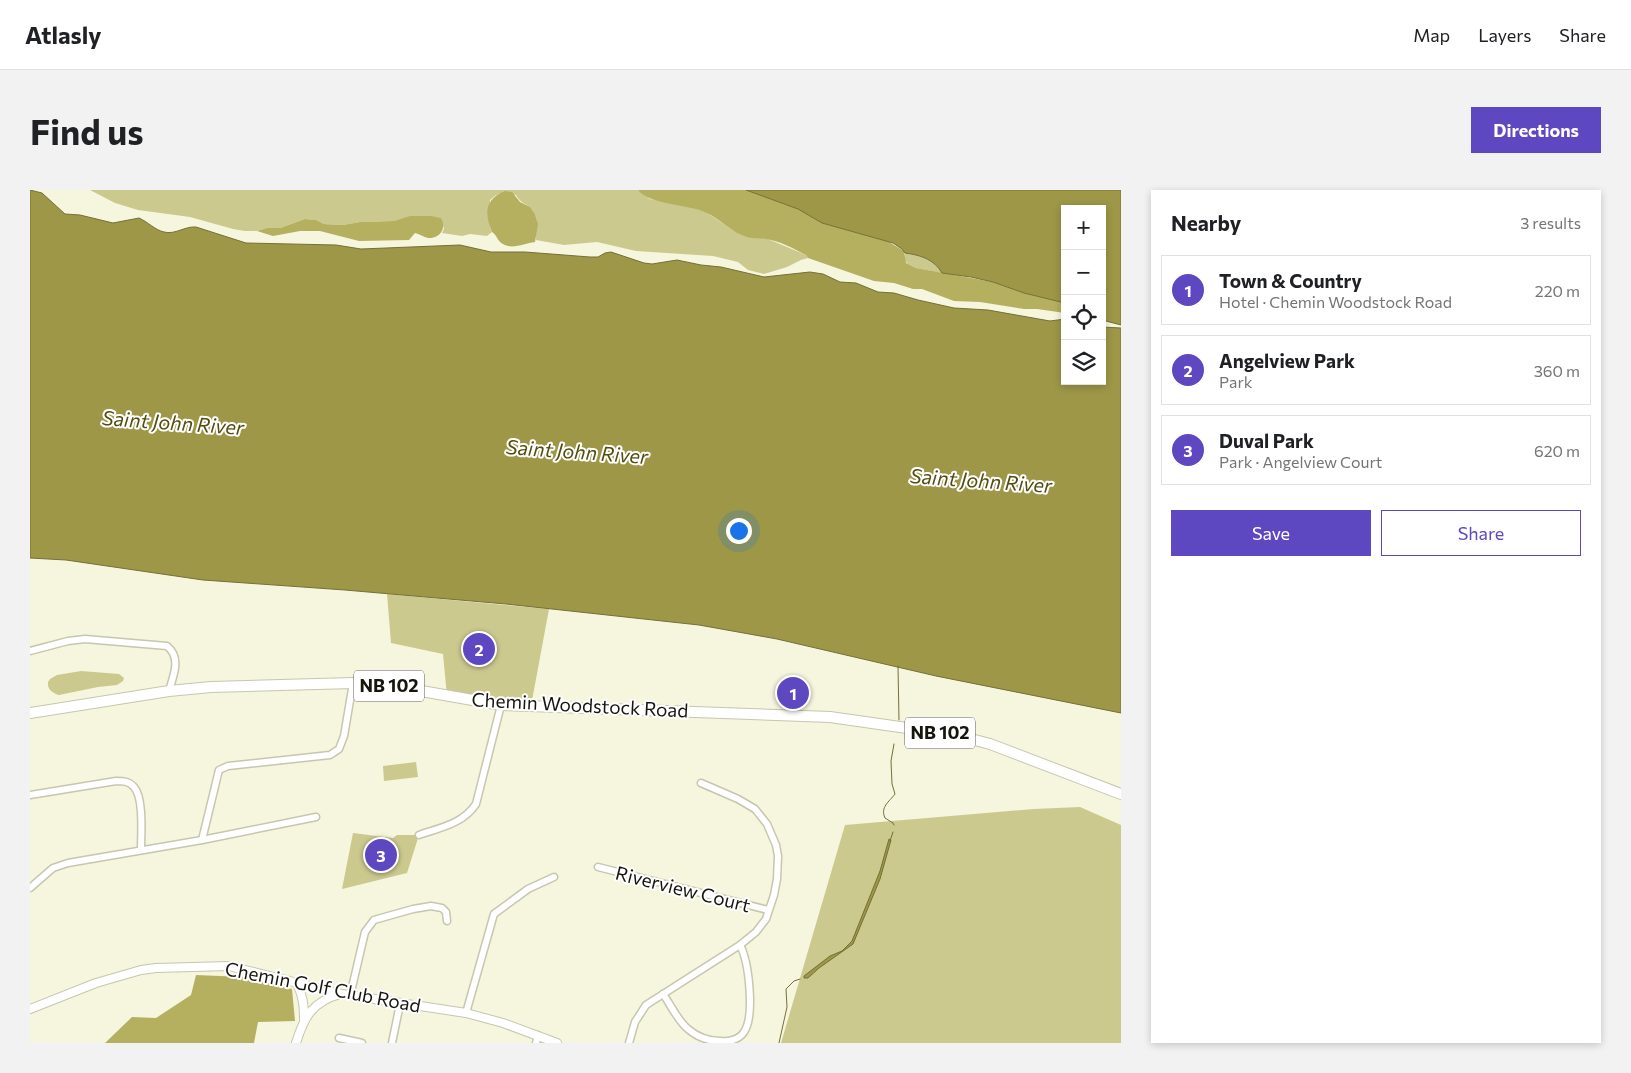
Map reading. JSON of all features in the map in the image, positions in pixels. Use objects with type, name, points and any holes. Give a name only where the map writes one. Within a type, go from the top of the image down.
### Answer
[{"type":"main road","name":"Chemin Woodstock Road","points":[[30,713],[169,691],[211,687],[354,683],[393,686],[501,705],[830,717],[956,736],[990,744],[1121,794]]},
{"type":"street","points":[[30,651],[68,641],[85,639],[167,646],[172,650],[176,661],[169,691]]},
{"type":"street","points":[[202,840],[219,770],[228,766],[330,754],[339,749],[344,736],[354,683]]},
{"type":"street","points":[[419,835],[461,820],[472,811],[476,804],[501,705]]},
{"type":"street","points":[[30,795],[126,781],[134,786],[139,796],[141,850]]},
{"type":"street","points":[[629,1043],[635,1022],[646,1005],[740,945],[756,932],[766,918],[777,879],[779,865],[776,844],[766,824],[755,809],[738,798],[701,783]]},
{"type":"street","points":[[30,888],[53,868],[68,862],[202,840],[316,817]]},
{"type":"street","name":"Riverview Court","points":[[598,867],[768,910]]},
{"type":"street","points":[[466,1013],[494,914],[528,889],[554,877]]},
{"type":"street","points":[[350,996],[365,932],[374,920],[431,906],[442,908],[446,912],[447,921]]},
{"type":"street","points":[[664,994],[682,1024],[695,1034],[712,1041],[735,1039],[741,1036],[748,1024],[750,977],[745,954],[740,945]]},
{"type":"street","name":"Chemin Golf Club Road","points":[[30,1009],[96,983],[141,970],[229,966],[350,996],[466,1013],[503,1023],[537,1039],[557,1043]]},
{"type":"street","points":[[296,982],[303,1001],[304,1019],[296,1043]]},
{"type":"street","points":[[304,1019],[317,1005],[342,994]]},
{"type":"street","points":[[392,1043],[400,1004]]},
{"type":"street","points":[[339,1038],[362,1043]]},
{"type":"shaded area","points":[[90,190],[638,190],[650,199],[680,204],[706,212],[734,231],[768,239],[806,255],[808,258],[764,274],[748,270],[738,262],[713,256],[636,251],[597,242],[564,245],[536,240],[537,220],[534,213],[516,195],[505,193],[496,195],[490,200],[490,227],[492,232],[487,236],[470,234],[462,236],[442,233],[444,229],[441,218],[417,216],[394,221],[360,222],[343,225],[324,224],[316,220],[305,219],[280,228],[245,231],[190,217],[138,210],[115,203]]},
{"type":"shaded area","points":[[638,190],[746,190],[798,209],[822,223],[889,242],[904,251],[906,263],[916,268],[993,282],[1024,293],[1061,302],[1061,312],[980,302],[954,301],[922,289],[874,281],[808,258],[806,255],[776,242],[741,235],[707,213],[699,210],[651,199]]},
{"type":"shaded area","points":[[505,191],[512,192],[520,202],[530,207],[535,214],[538,224],[535,242],[507,246],[501,243],[492,232],[487,213],[488,207],[493,198]]},
{"type":"shaded area","points":[[410,216],[441,218],[443,229],[439,235],[432,238],[415,233],[409,240],[359,241],[320,231],[300,231],[273,236],[257,231],[267,228],[280,228],[305,219],[316,220],[324,224],[343,225],[360,222],[394,221]]},
{"type":"shaded area","points":[[905,253],[926,258],[935,264],[942,273],[916,268],[908,264],[905,261]]},
{"type":"shaded area","points":[[387,594],[549,609],[531,706],[447,696],[443,654],[391,643]]},
{"type":"shaded area","points":[[81,671],[119,674],[124,678],[117,685],[59,695],[49,689],[48,682],[57,675]]},
{"type":"shaded area","points":[[416,762],[418,777],[384,781],[383,766]]},
{"type":"shaded area","points":[[1080,807],[1121,825],[1121,1043],[781,1043],[845,825],[1034,809]]},
{"type":"shaded area","points":[[353,833],[393,838],[397,835],[419,835],[407,873],[342,889]]},
{"type":"shaded area","points":[[196,975],[244,977],[292,989],[295,1021],[258,1022],[254,1043],[105,1043],[132,1017],[156,1018],[191,995]]},
{"type":"water","name":"Saint John River","points":[[30,190],[42,193],[65,214],[80,215],[113,223],[139,218],[158,230],[168,233],[196,227],[246,243],[336,245],[361,249],[460,245],[491,252],[525,252],[590,257],[598,257],[611,252],[644,263],[652,264],[677,260],[721,267],[764,277],[810,272],[823,274],[840,282],[856,283],[878,292],[894,293],[954,308],[988,310],[1050,321],[1061,320],[1061,385],[1106,385],[1106,327],[1121,328],[1121,713],[936,676],[777,639],[699,625],[506,604],[203,580],[66,560],[30,558]]},
{"type":"water","points":[[746,190],[1121,190],[1121,325],[1106,321],[1106,205],[1061,205],[1061,302],[1024,293],[993,282],[942,273],[931,261],[905,253],[893,243],[822,223],[798,209]]},
{"type":"water","points":[[889,839],[891,840],[880,879],[853,944],[808,978],[804,978],[804,976],[830,956],[842,951],[852,941],[880,871]]},
{"type":"waterway","points":[[898,666],[899,720]]},
{"type":"waterway","points":[[894,744],[891,761],[892,784],[895,794],[884,808],[884,814],[885,818],[894,825]]},
{"type":"waterway","points":[[890,841],[893,832]]},
{"type":"waterway","points":[[779,1043],[787,1007],[786,989],[794,981],[800,979]]},
{"type":"place","name":"Angelview Park","points":[[479,649]]},
{"type":"place","name":"Town & Country","points":[[793,693]]},
{"type":"place","name":"Duval Park","points":[[381,855]]}]
